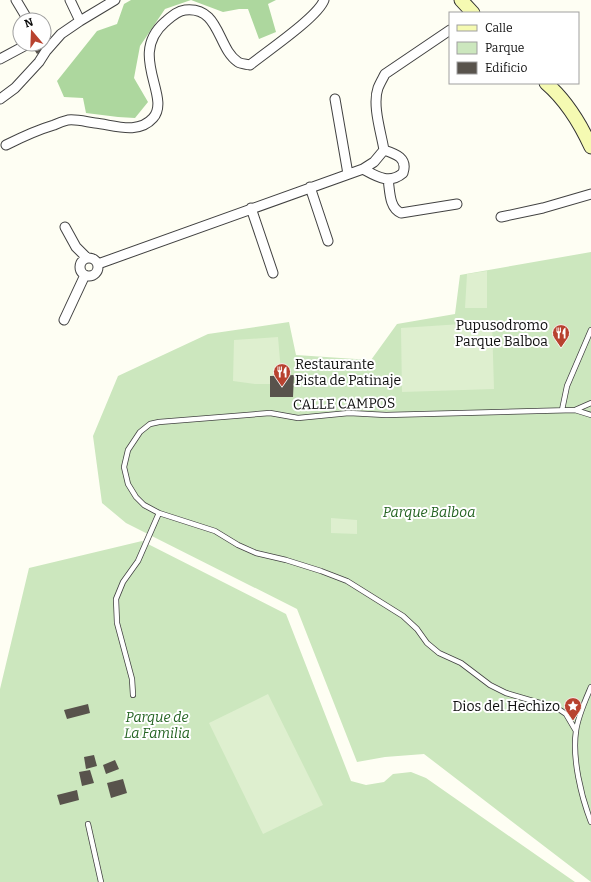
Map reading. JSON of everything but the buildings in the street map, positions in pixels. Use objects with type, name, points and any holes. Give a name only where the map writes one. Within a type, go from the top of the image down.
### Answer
[{"type":"main road","points":[[461,0],[471,12]]},
{"type":"main road","points":[[547,84],[563,99],[578,122],[591,147]]},
{"type":"street","points":[[16,0],[23,12]]},
{"type":"street","points":[[70,0],[80,21]]},
{"type":"street","points":[[52,41],[114,0]]},
{"type":"street","points":[[6,145],[33,131],[68,120],[131,128],[144,125],[154,118],[157,109],[156,89],[150,71],[148,56],[151,42],[160,26],[174,14],[186,10],[199,12],[212,20],[228,52],[239,63],[250,65],[302,25],[322,7],[324,0]]},
{"type":"street","points":[[98,264],[363,169],[374,162],[384,150],[377,108],[377,93],[381,81],[385,74],[449,31]]},
{"type":"street","points":[[0,59],[13,52]]},
{"type":"street","points":[[0,99],[15,88],[39,62],[42,52]]},
{"type":"street","points":[[335,98],[348,174]]},
{"type":"street","points":[[363,169],[388,180],[400,176],[405,168],[403,161],[398,155],[384,150]]},
{"type":"street","points":[[388,180],[392,205],[396,211],[401,213],[457,204]]},
{"type":"street","points":[[310,187],[328,241]]},
{"type":"street","points":[[501,217],[543,208],[591,194]]},
{"type":"street","points":[[251,208],[273,273]]},
{"type":"street","points":[[65,227],[76,247],[87,258]]},
{"type":"street","points":[[87,258],[94,258],[99,268],[94,275],[85,275],[82,272],[81,264],[83,260],[87,258]]},
{"type":"street","points":[[64,320],[85,275]]},
{"type":"lane","points":[[562,410],[567,386],[591,330]]},
{"type":"lane","points":[[574,410],[591,403]]},
{"type":"lane","points":[[574,410],[591,415]]},
{"type":"lane","name":"CALLE CAMPOS","points":[[159,513],[144,505],[136,497],[128,484],[124,467],[128,450],[140,432],[150,424],[270,413],[298,418],[349,413],[386,415],[574,410]]},
{"type":"lane","points":[[133,695],[132,679],[117,623],[116,599],[123,582],[138,561],[159,513],[215,532],[256,553],[321,570],[347,581],[403,616],[417,629],[427,643],[439,653],[461,663],[490,685],[506,693],[557,708],[566,714],[576,731]]},
{"type":"lane","points":[[591,687],[580,715],[576,731],[575,746],[578,777],[591,822]]},
{"type":"lane","points":[[88,824],[101,882]]},
{"type":"green space","points":[[131,0],[191,0],[165,9],[140,46],[134,78],[148,102],[135,118],[86,113],[83,98],[64,97],[57,81],[97,31],[117,24],[124,4]]},
{"type":"green space","points":[[191,0],[276,0],[268,4],[276,32],[259,39],[248,9],[223,12]]},
{"type":"green space","name":"Parque Balboa","points":[[591,252],[591,882],[424,754],[385,757],[357,762],[297,609],[126,523],[102,503],[93,436],[118,376],[208,334],[289,322],[296,355],[371,360],[397,324],[455,314],[460,275]]},
{"type":"green space","points":[[487,271],[487,308],[465,308],[467,274]]},
{"type":"green space","points":[[492,322],[494,389],[402,392],[401,328]]},
{"type":"green space","points":[[278,337],[282,384],[255,384],[233,381],[234,340]]},
{"type":"green space","points":[[331,518],[357,520],[357,534],[331,533]]},
{"type":"green space","name":"Parque de La Familia","points":[[142,541],[286,614],[351,781],[366,785],[384,782],[393,774],[411,772],[426,778],[575,882],[0,882],[0,689],[29,568]]},
{"type":"green space","points":[[268,694],[323,805],[263,834],[209,723]]},
{"type":"place","name":"Pupusodromo Parque Balboa","points":[[561,348]]},
{"type":"place","name":"Restaurante Pista de Patinaje","points":[[282,387]]},
{"type":"place","name":"Dios del Hechizo","points":[[573,721]]}]
